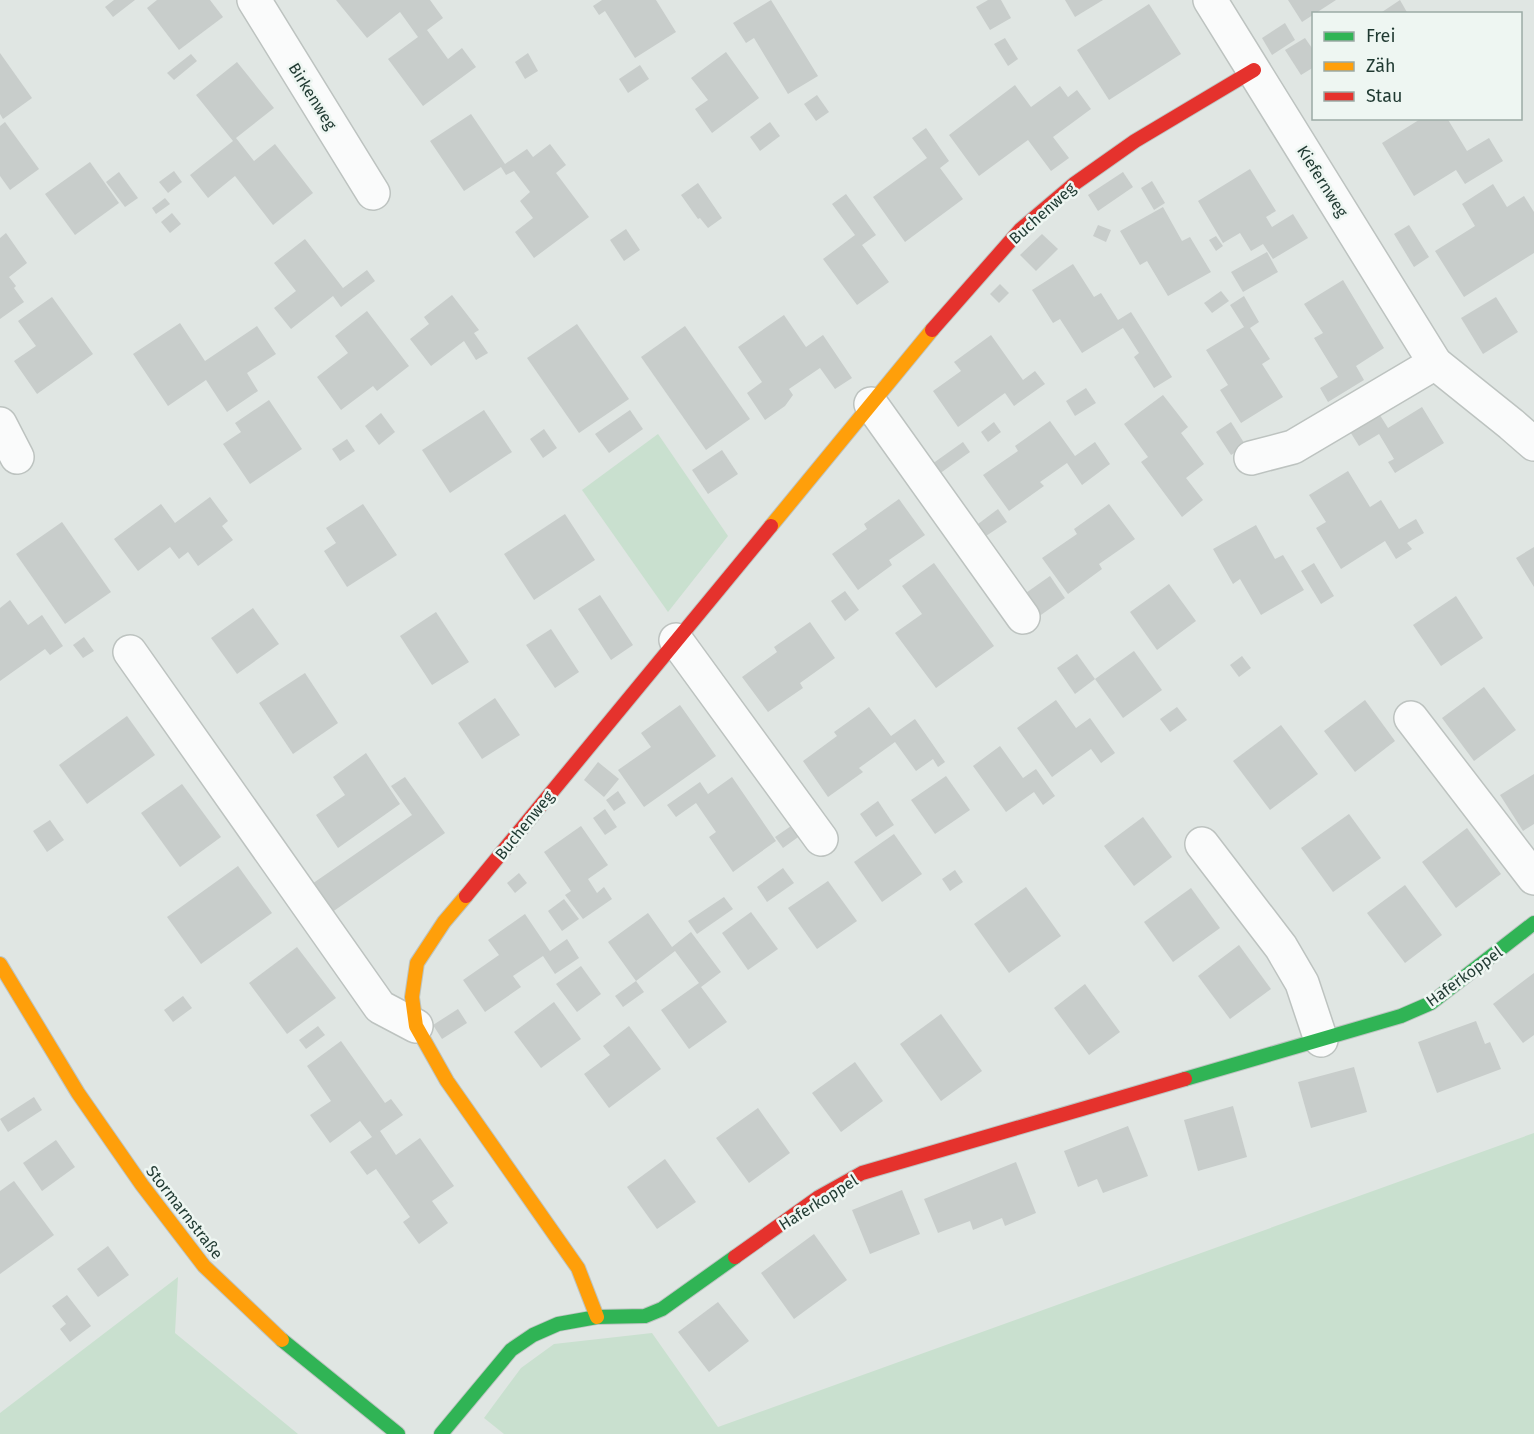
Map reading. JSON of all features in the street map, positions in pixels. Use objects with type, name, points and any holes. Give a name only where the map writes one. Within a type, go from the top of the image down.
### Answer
[{"type":"street","name":"Birkenweg","points":[[254,0],[373,193]]},
{"type":"street","name":"Kiefernweg","points":[[1210,0],[1435,363],[1522,434]]},
{"type":"street","name":"Buchenweg","points":[[597,1317],[578,1268],[447,1081],[416,1026],[412,997],[417,963],[444,922],[676,640],[942,318],[1021,229],[1048,204],[1135,141],[1254,70]]},
{"type":"street","points":[[1251,458],[1293,447],[1435,363]]},
{"type":"street","points":[[871,404],[1023,617]]},
{"type":"street","points":[[0,424],[17,457]]},
{"type":"street","points":[[676,640],[820,839]]},
{"type":"street","points":[[130,652],[380,1007],[416,1026]]},
{"type":"street","points":[[1411,718],[1534,878]]},
{"type":"street","points":[[1203,844],[1281,947],[1302,983],[1321,1040]]},
{"type":"street","name":"Haferkoppel","points":[[441,1434],[511,1350],[532,1335],[558,1324],[597,1317],[645,1316],[662,1309],[819,1197],[862,1173],[1401,1016],[1431,1003],[1534,923]]},
{"type":"street","name":"Stormarnstraße","points":[[0,964],[78,1093],[142,1185],[204,1266],[291,1348],[398,1434]]},
{"type":"green space","points":[[658,434],[728,536],[668,612],[582,490]]},
{"type":"green space","points":[[1534,1133],[1534,1434],[504,1434],[484,1418],[521,1368],[554,1344],[652,1333],[718,1427]]},
{"type":"green space","points":[[178,1277],[175,1333],[298,1434],[0,1434],[0,1413]]},
{"type":"building","points":[[114,0],[135,0],[113,17],[105,7]]},
{"type":"building","points":[[157,0],[210,0],[223,17],[179,50],[147,8]]},
{"type":"building","points":[[336,0],[430,0],[443,18],[427,30],[448,59],[462,48],[476,67],[423,106],[388,59],[418,37],[400,12],[367,38]]},
{"type":"building","points":[[602,0],[656,0],[676,32],[635,58],[605,11],[599,15],[593,6]]},
{"type":"building","points":[[771,0],[818,76],[788,94],[754,38],[746,43],[733,23]]},
{"type":"building","points":[[988,0],[1001,0],[1011,18],[990,30],[976,7]]},
{"type":"building","points":[[1065,0],[1103,0],[1075,17]]},
{"type":"building","points":[[1288,0],[1336,0],[1317,12],[1312,12],[1312,16],[1302,22]]},
{"type":"building","points":[[1400,0],[1407,12],[1382,12]]},
{"type":"building","points":[[1149,4],[1181,54],[1109,100],[1077,50]]},
{"type":"building","points":[[1285,23],[1295,40],[1272,55],[1262,38]]},
{"type":"building","points":[[1005,38],[1018,59],[1008,66],[994,44]]},
{"type":"building","points":[[1305,38],[1312,48],[1312,68],[1301,75],[1285,50]]},
{"type":"building","points":[[726,52],[759,98],[712,133],[695,109],[708,100],[691,78]]},
{"type":"building","points":[[0,53],[32,98],[3,119],[0,114]]},
{"type":"building","points":[[528,53],[538,71],[525,79],[515,62]]},
{"type":"building","points":[[191,54],[197,61],[174,80],[167,73]]},
{"type":"building","points":[[237,62],[274,108],[236,138],[254,161],[275,144],[313,193],[273,225],[235,176],[208,198],[190,175],[233,141],[196,95]]},
{"type":"building","points":[[640,65],[649,79],[628,93],[619,79]]},
{"type":"building","points":[[1015,85],[1031,107],[1060,86],[1068,97],[1077,90],[1091,109],[1053,137],[1069,158],[1051,171],[1028,140],[979,176],[949,135]]},
{"type":"building","points":[[817,95],[829,112],[816,121],[804,104]]},
{"type":"building","points":[[471,114],[505,164],[527,149],[533,157],[550,144],[566,165],[556,173],[589,217],[534,258],[515,232],[533,218],[520,201],[530,192],[514,171],[506,175],[501,167],[464,191],[430,141]]},
{"type":"building","points":[[1419,120],[1448,120],[1467,151],[1489,138],[1503,161],[1465,184],[1456,170],[1414,196],[1382,143]]},
{"type":"building","points":[[5,122],[39,169],[10,190],[0,176],[0,126]]},
{"type":"building","points":[[770,122],[780,136],[760,151],[750,137]]},
{"type":"building","points":[[926,128],[949,161],[940,168],[963,199],[905,242],[873,197],[927,158],[912,138]]},
{"type":"building","points":[[90,162],[119,203],[75,235],[45,194]]},
{"type":"building","points":[[1250,169],[1276,211],[1266,217],[1272,227],[1293,214],[1308,238],[1273,259],[1263,244],[1251,251],[1240,233],[1223,243],[1198,201]]},
{"type":"building","points":[[174,171],[182,182],[168,193],[159,182]]},
{"type":"building","points":[[119,172],[138,198],[125,207],[106,182]]},
{"type":"building","points":[[1123,172],[1133,187],[1098,211],[1088,195]]},
{"type":"building","points":[[1152,181],[1165,203],[1154,210],[1141,188]]},
{"type":"building","points":[[698,183],[722,218],[708,228],[700,218],[698,219],[681,195]]},
{"type":"building","points":[[1493,184],[1507,207],[1524,196],[1534,212],[1534,253],[1464,297],[1435,251],[1475,226],[1462,204]]},
{"type":"building","points":[[846,194],[876,235],[862,245],[889,282],[857,305],[823,259],[855,235],[832,204]]},
{"type":"building","points":[[165,198],[170,204],[156,214],[152,208]]},
{"type":"building","points":[[1163,207],[1182,241],[1190,237],[1211,272],[1168,296],[1147,261],[1140,265],[1120,231]]},
{"type":"building","points":[[172,213],[181,224],[170,233],[161,222]]},
{"type":"building","points":[[1098,225],[1111,230],[1106,242],[1093,236]]},
{"type":"building","points":[[1409,225],[1429,257],[1414,267],[1394,234]]},
{"type":"building","points":[[626,229],[640,250],[624,261],[610,240]]},
{"type":"building","points":[[6,233],[27,263],[9,277],[24,302],[0,319],[0,238]]},
{"type":"building","points":[[1042,234],[1058,249],[1036,271],[1020,255]]},
{"type":"building","points":[[1216,236],[1223,246],[1216,251],[1209,240]]},
{"type":"building","points":[[305,239],[343,288],[367,270],[375,281],[341,307],[333,296],[291,329],[274,308],[296,291],[274,263]]},
{"type":"building","points":[[1267,252],[1278,272],[1243,292],[1231,272]]},
{"type":"building","points":[[1073,264],[1094,297],[1101,293],[1118,320],[1131,312],[1172,377],[1154,388],[1134,357],[1139,353],[1123,328],[1082,353],[1060,319],[1053,323],[1032,290]]},
{"type":"building","points":[[1343,280],[1384,348],[1356,366],[1364,380],[1328,402],[1320,388],[1338,377],[1314,338],[1323,333],[1304,304]]},
{"type":"building","points":[[1000,284],[1009,293],[999,303],[990,294]]},
{"type":"building","points":[[1221,291],[1229,301],[1212,313],[1204,303]]},
{"type":"building","points":[[452,295],[479,330],[474,333],[488,353],[476,360],[464,341],[431,366],[410,339],[429,324],[424,317]]},
{"type":"building","points":[[1244,296],[1259,322],[1250,328],[1270,359],[1262,364],[1283,397],[1241,423],[1220,390],[1228,385],[1206,350],[1244,327],[1230,305]]},
{"type":"building","points":[[52,297],[93,354],[37,394],[14,361],[36,346],[18,321]]},
{"type":"building","points":[[1496,297],[1518,332],[1483,354],[1461,318]]},
{"type":"building","points":[[367,311],[409,366],[377,391],[373,386],[341,410],[317,377],[348,353],[335,336]]},
{"type":"building","points":[[784,315],[806,347],[823,335],[852,378],[835,389],[820,368],[789,389],[793,395],[785,406],[765,420],[747,393],[762,382],[738,347]]},
{"type":"building","points":[[180,323],[205,361],[257,326],[276,354],[247,373],[258,391],[227,412],[206,380],[168,406],[133,354]]},
{"type":"building","points":[[577,324],[629,399],[579,433],[527,358]]},
{"type":"building","points":[[685,326],[750,419],[706,450],[641,357]]},
{"type":"building","points":[[991,335],[1023,380],[1035,371],[1045,384],[1014,406],[1005,393],[958,427],[933,391],[961,371],[954,362]]},
{"type":"building","points":[[1086,388],[1096,403],[1075,416],[1066,401]]},
{"type":"building","points":[[1163,395],[1188,427],[1181,433],[1204,464],[1186,478],[1203,500],[1182,517],[1141,462],[1148,457],[1124,424]]},
{"type":"building","points":[[269,400],[302,449],[250,484],[223,444],[241,432],[235,423]]},
{"type":"building","points":[[1422,407],[1444,443],[1395,473],[1388,462],[1394,459],[1379,434],[1359,446],[1349,430],[1378,412],[1388,428]]},
{"type":"building","points":[[484,410],[512,452],[450,493],[422,450]]},
{"type":"building","points":[[630,410],[643,429],[609,453],[595,434]]},
{"type":"building","points":[[381,413],[395,432],[379,445],[365,426]]},
{"type":"building","points":[[1050,421],[1075,456],[1095,442],[1110,464],[1082,485],[1067,463],[1040,482],[1044,486],[1009,511],[983,475],[1018,451],[1015,446]]},
{"type":"building","points":[[994,422],[1001,432],[988,442],[981,432]]},
{"type":"building","points":[[1231,422],[1246,446],[1231,455],[1216,432]]},
{"type":"building","points":[[544,429],[557,448],[543,458],[530,439]]},
{"type":"building","points":[[347,439],[355,451],[340,461],[332,449]]},
{"type":"building","points":[[963,442],[970,452],[939,474],[932,464]]},
{"type":"building","points":[[722,450],[738,474],[708,494],[692,470]]},
{"type":"building","points":[[1348,471],[1370,507],[1381,500],[1399,529],[1416,519],[1424,533],[1407,543],[1412,549],[1396,559],[1385,541],[1341,569],[1316,528],[1326,522],[1309,495]]},
{"type":"building","points":[[210,497],[228,521],[222,526],[233,540],[198,566],[188,552],[179,559],[170,547],[138,571],[114,539],[161,504],[175,523]]},
{"type":"building","points":[[899,499],[925,535],[889,560],[892,565],[858,590],[832,554],[867,529],[864,524]]},
{"type":"building","points":[[363,504],[397,555],[347,587],[324,551],[336,543],[326,528]]},
{"type":"building","points":[[1109,504],[1135,539],[1099,564],[1102,569],[1068,594],[1042,558],[1077,534],[1074,529]]},
{"type":"building","points":[[998,509],[1007,522],[986,536],[978,524]]},
{"type":"building","points":[[565,514],[595,560],[534,600],[504,554]]},
{"type":"building","points":[[62,522],[111,592],[65,624],[16,554]]},
{"type":"building","points":[[1256,525],[1275,559],[1283,555],[1304,590],[1261,615],[1240,579],[1233,584],[1213,549]]},
{"type":"building","points":[[1534,547],[1534,587],[1516,558]]},
{"type":"building","points":[[934,563],[994,646],[936,688],[895,633],[922,614],[902,586]]},
{"type":"building","points":[[1314,563],[1334,596],[1321,604],[1301,571]]},
{"type":"building","points":[[1050,576],[1065,598],[1038,617],[1023,595]]},
{"type":"building","points":[[1169,584],[1196,621],[1157,650],[1130,612]]},
{"type":"building","points":[[845,591],[859,610],[845,621],[831,601]]},
{"type":"building","points":[[600,595],[633,645],[611,660],[578,609]]},
{"type":"building","points":[[1456,596],[1483,638],[1441,666],[1413,625]]},
{"type":"building","points":[[10,600],[28,625],[42,615],[63,646],[50,655],[45,649],[0,681],[0,608]]},
{"type":"building","points":[[253,608],[279,644],[237,674],[211,638]]},
{"type":"building","points":[[436,612],[469,662],[432,685],[400,636]]},
{"type":"building","points":[[810,622],[835,658],[800,683],[803,688],[768,712],[742,677],[777,652],[774,647]]},
{"type":"building","points":[[551,629],[579,672],[555,688],[526,645]]},
{"type":"building","points":[[84,637],[94,651],[83,658],[73,645]]},
{"type":"building","points":[[1134,651],[1162,690],[1123,718],[1095,679]]},
{"type":"building","points":[[1077,654],[1095,679],[1075,694],[1057,668]]},
{"type":"building","points":[[1242,656],[1251,668],[1239,677],[1230,665]]},
{"type":"building","points":[[305,673],[338,723],[293,754],[259,703]]},
{"type":"building","points":[[1484,687],[1516,730],[1474,761],[1442,718]]},
{"type":"building","points":[[495,698],[520,735],[482,759],[458,723]]},
{"type":"building","points":[[1056,700],[1076,728],[1090,718],[1115,753],[1101,763],[1091,749],[1052,777],[1017,728]]},
{"type":"building","points":[[1365,700],[1395,741],[1355,772],[1324,731]]},
{"type":"building","points":[[680,705],[716,756],[644,807],[618,770],[651,747],[641,733]]},
{"type":"building","points":[[869,707],[891,736],[915,719],[945,762],[938,767],[933,759],[916,771],[895,742],[859,768],[863,772],[828,797],[803,761],[837,736],[834,732]]},
{"type":"building","points":[[1177,707],[1187,720],[1170,732],[1160,719]]},
{"type":"building","points":[[127,716],[155,755],[87,804],[59,765]]},
{"type":"building","points":[[1281,725],[1318,774],[1270,810],[1233,761]]},
{"type":"building","points":[[1000,746],[1023,778],[1036,769],[1055,796],[1043,805],[1034,792],[1006,812],[973,766]]},
{"type":"building","points":[[366,753],[400,804],[338,848],[316,815],[345,795],[333,777]]},
{"type":"building","points":[[598,762],[619,779],[604,797],[584,780]]},
{"type":"building","points":[[1534,774],[1534,824],[1523,831],[1500,795]]},
{"type":"building","points":[[946,776],[970,810],[935,834],[911,800]]},
{"type":"building","points":[[405,777],[445,833],[328,915],[309,886],[412,815],[391,786]]},
{"type":"building","points":[[732,777],[776,841],[733,872],[709,837],[716,832],[696,803],[676,817],[667,805],[700,782],[708,794]]},
{"type":"building","points":[[182,784],[221,837],[180,867],[141,813]]},
{"type":"building","points":[[618,791],[626,803],[614,811],[606,800]]},
{"type":"building","points":[[878,801],[894,825],[876,837],[860,814]]},
{"type":"building","points":[[605,809],[617,827],[605,835],[593,818]]},
{"type":"building","points":[[1349,814],[1381,858],[1333,892],[1301,848]]},
{"type":"building","points":[[1143,817],[1172,857],[1134,886],[1104,846]]},
{"type":"building","points":[[50,820],[64,840],[47,852],[33,831]]},
{"type":"building","points":[[794,824],[801,835],[783,848],[775,837]]},
{"type":"building","points":[[581,826],[608,865],[588,879],[597,893],[604,887],[612,899],[583,919],[565,895],[571,891],[544,852]]},
{"type":"building","points":[[1467,828],[1501,874],[1456,908],[1422,862]]},
{"type":"building","points":[[894,834],[922,874],[882,902],[854,862]]},
{"type":"building","points":[[238,866],[272,913],[201,964],[167,917]]},
{"type":"building","points":[[783,868],[794,883],[767,902],[757,887]]},
{"type":"building","points":[[955,870],[963,882],[950,891],[942,879]]},
{"type":"building","points":[[519,873],[527,883],[515,893],[507,883]]},
{"type":"building","points":[[828,881],[857,921],[817,949],[788,908]]},
{"type":"building","points":[[1405,885],[1442,935],[1405,963],[1367,913]]},
{"type":"building","points":[[1026,887],[1061,936],[1009,973],[974,924]]},
{"type":"building","points":[[1191,888],[1220,928],[1173,962],[1144,922]]},
{"type":"building","points":[[724,897],[733,909],[697,934],[688,921]]},
{"type":"building","points":[[564,899],[579,919],[562,931],[548,911]]},
{"type":"building","points":[[751,912],[778,949],[748,970],[722,933]]},
{"type":"building","points":[[648,913],[672,947],[691,932],[721,972],[701,987],[727,1022],[689,1049],[661,1010],[699,983],[675,951],[636,981],[608,942]]},
{"type":"building","points":[[525,914],[550,951],[567,939],[579,958],[555,974],[543,956],[513,976],[521,987],[485,1012],[463,980],[499,955],[488,940]]},
{"type":"building","points":[[1239,945],[1271,989],[1230,1019],[1198,976]]},
{"type":"building","points":[[297,947],[336,998],[287,1034],[249,983]]},
{"type":"building","points":[[581,966],[601,994],[577,1012],[556,984]]},
{"type":"building","points":[[1534,973],[1534,1035],[1523,1043],[1493,1004]]},
{"type":"building","points":[[636,981],[644,992],[623,1007],[615,996]]},
{"type":"building","points":[[1085,984],[1120,1032],[1089,1055],[1054,1008]]},
{"type":"building","points":[[183,996],[192,1008],[173,1022],[164,1010]]},
{"type":"building","points":[[554,1002],[581,1039],[541,1068],[514,1032]]},
{"type":"building","points":[[458,1009],[467,1023],[442,1039],[433,1025]]},
{"type":"building","points":[[941,1014],[982,1071],[941,1101],[900,1044]]},
{"type":"building","points":[[1476,1021],[1485,1044],[1490,1042],[1501,1069],[1437,1093],[1418,1042]]},
{"type":"building","points":[[318,1026],[325,1035],[306,1049],[299,1040]]},
{"type":"building","points":[[629,1026],[661,1069],[609,1108],[584,1074],[610,1055],[603,1046]]},
{"type":"building","points":[[341,1041],[385,1103],[391,1099],[403,1115],[380,1131],[396,1155],[420,1138],[454,1186],[432,1201],[448,1223],[419,1244],[403,1222],[410,1217],[376,1169],[367,1175],[350,1152],[372,1137],[360,1121],[330,1143],[310,1115],[331,1101],[307,1066]]},
{"type":"building","points":[[855,1062],[883,1101],[841,1132],[812,1093]]},
{"type":"building","points":[[1354,1067],[1367,1112],[1311,1128],[1298,1082]]},
{"type":"building","points":[[34,1097],[42,1110],[8,1132],[0,1119]]},
{"type":"building","points":[[1233,1106],[1247,1157],[1198,1171],[1184,1120]]},
{"type":"building","points":[[758,1108],[790,1153],[749,1183],[716,1138]]},
{"type":"building","points":[[1128,1126],[1148,1176],[1103,1193],[1097,1179],[1078,1187],[1064,1151]]},
{"type":"building","points":[[56,1140],[75,1167],[42,1191],[23,1163]]},
{"type":"building","points":[[665,1159],[696,1202],[657,1229],[627,1187]]},
{"type":"building","points":[[1016,1162],[1036,1213],[1005,1226],[1002,1218],[973,1230],[970,1221],[938,1233],[924,1199]]},
{"type":"building","points":[[14,1181],[54,1235],[0,1274],[0,1191]]},
{"type":"building","points":[[902,1190],[920,1234],[870,1254],[852,1210]]},
{"type":"building","points":[[814,1234],[847,1280],[794,1319],[761,1273]]},
{"type":"building","points":[[108,1246],[129,1275],[98,1297],[77,1269]]},
{"type":"building","points":[[67,1295],[91,1326],[70,1342],[60,1329],[66,1324],[52,1306]]},
{"type":"building","points":[[718,1302],[749,1341],[709,1372],[678,1332]]},
{"type":"traffic: fast","points":[[1185,1079],[1401,1016],[1431,1003],[1534,923]]},
{"type":"traffic: fast","points":[[441,1434],[511,1350],[533,1335],[558,1324],[597,1317],[645,1316],[662,1309],[735,1257]]},
{"type":"traffic: fast","points":[[282,1340],[398,1434]]},
{"type":"traffic: slow","points":[[771,526],[932,330]]},
{"type":"traffic: slow","points":[[466,896],[444,922],[417,963],[412,997],[416,1026],[447,1081],[578,1268],[597,1317]]},
{"type":"traffic: slow","points":[[0,964],[78,1093],[142,1185],[204,1266],[282,1340]]},
{"type":"traffic: jam","points":[[932,330],[1021,229],[1074,184],[1135,141],[1254,70]]},
{"type":"traffic: jam","points":[[466,896],[771,526]]},
{"type":"traffic: jam","points":[[735,1257],[819,1197],[862,1173],[1185,1079]]}]
